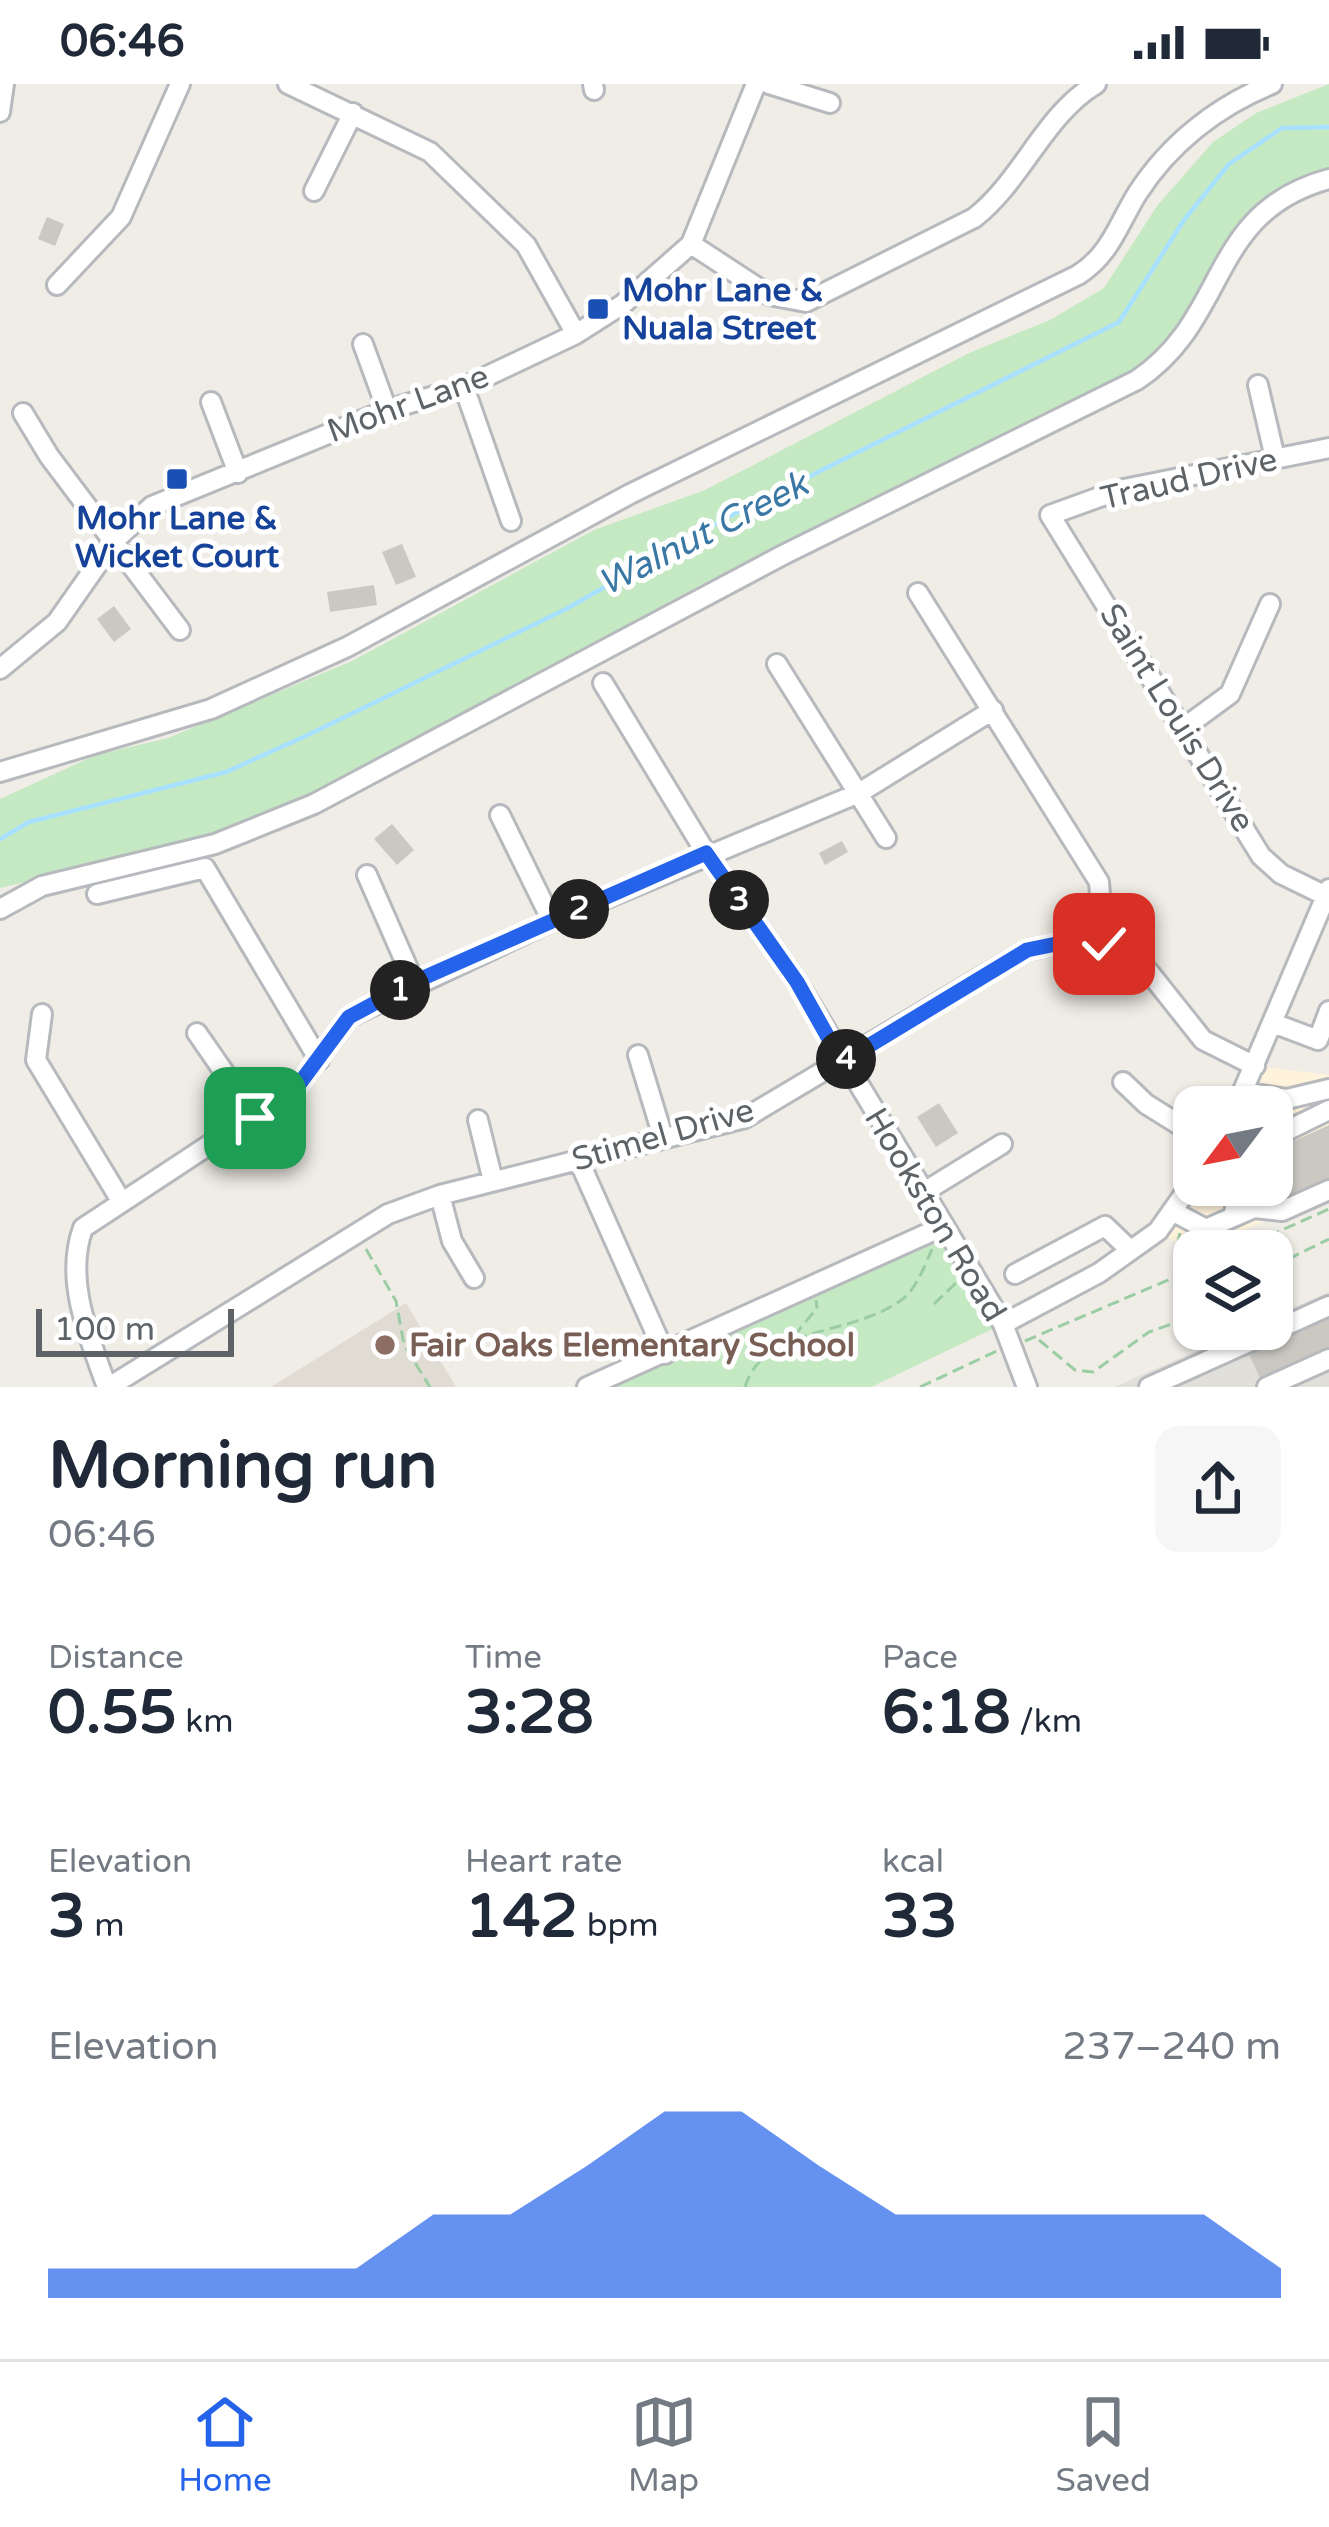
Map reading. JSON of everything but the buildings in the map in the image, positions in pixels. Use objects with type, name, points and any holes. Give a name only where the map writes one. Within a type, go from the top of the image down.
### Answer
[{"type":"street","points":[[0,112],[4,84]]},
{"type":"street","points":[[57,285],[121,217],[180,84]]},
{"type":"street","points":[[288,84],[430,152],[526,245],[576,334]]},
{"type":"street","name":"Mohr Lane","points":[[7,666],[57,622],[113,542],[152,506],[386,410],[464,387],[576,334],[623,304],[691,244],[756,84]]},
{"type":"street","points":[[769,84],[830,103]]},
{"type":"street","points":[[691,244],[769,295],[806,302],[974,218],[997,200],[1073,101],[1096,84]]},
{"type":"street","points":[[0,772],[211,709],[347,647],[630,494],[862,386],[1078,275],[1099,262],[1166,153],[1246,94],[1272,84]]},
{"type":"street","points":[[314,191],[352,113]]},
{"type":"street","points":[[0,909],[42,886],[203,848],[294,813],[783,555],[1137,380],[1165,357],[1207,302],[1243,230],[1294,191],[1329,178]]},
{"type":"street","points":[[363,344],[386,410]]},
{"type":"street","points":[[1258,385],[1275,458]]},
{"type":"street","points":[[464,387],[511,521]]},
{"type":"street","points":[[211,402],[238,472]]},
{"type":"street","points":[[23,413],[180,630]]},
{"type":"street","name":"Traud Drive","points":[[1050,515],[1119,490],[1329,448]]},
{"type":"street","name":"Saint Louis Drive","points":[[1050,515],[1261,856],[1280,874],[1327,900]]},
{"type":"street","points":[[918,592],[1099,882],[1104,944],[1149,972],[1203,1040],[1255,1066]]},
{"type":"street","points":[[1185,728],[1230,694],[1270,604]]},
{"type":"street","points":[[0,645],[7,666]]},
{"type":"street","points":[[777,664],[886,838]]},
{"type":"street","name":"Hookston Road","points":[[603,683],[706,853],[797,982],[924,1192],[1003,1324],[1027,1387]]},
{"type":"street","points":[[108,1387],[87,1332],[74,1266],[83,1228],[120,1199],[255,1118],[297,1087],[349,1017],[414,982],[706,853],[859,793],[993,710]]},
{"type":"street","points":[[500,815],[552,921]]},
{"type":"street","points":[[97,894],[205,868],[319,1060]]},
{"type":"street","points":[[368,875],[414,982]]},
{"type":"street","points":[[1245,1086],[1327,900]]},
{"type":"street","name":"Stimel Drive","points":[[108,1387],[388,1214],[440,1195],[745,1118],[1027,950],[1066,942],[1104,944]]},
{"type":"street","points":[[1273,1023],[1318,1040],[1329,1011]]},
{"type":"street","points":[[42,1014],[36,1060],[120,1199]]},
{"type":"street","points":[[197,1033],[255,1118]]},
{"type":"street","points":[[638,1055],[663,1137]]},
{"type":"street","points":[[1123,1082],[1173,1121]]},
{"type":"street","points":[[1293,1098],[1329,1089]]},
{"type":"street","points":[[1293,1128],[1329,1110]]},
{"type":"street","points":[[478,1120],[493,1181]]},
{"type":"street","points":[[924,1192],[1002,1144]]},
{"type":"street","points":[[579,1161],[665,1354]]},
{"type":"street","points":[[1168,1216],[1206,1228],[1254,1208],[1282,1210],[1329,1190]]},
{"type":"street","points":[[440,1195],[452,1241],[474,1278]]},
{"type":"street","points":[[1003,1324],[1130,1250],[1175,1206]]},
{"type":"street","points":[[1233,1216],[1235,1206]]},
{"type":"street","points":[[587,1387],[944,1226]]},
{"type":"street","points":[[1015,1274],[1105,1226],[1130,1250]]},
{"type":"street","points":[[1148,1387],[1329,1306]]},
{"type":"street","points":[[1268,1387],[1329,1360]]},
{"type":"path","points":[[1282,1230],[1329,1209]]},
{"type":"path","points":[[1168,1216],[1179,1230]]},
{"type":"path","points":[[793,1338],[861,1324],[908,1295],[944,1226]]},
{"type":"path","points":[[357,1233],[396,1301],[399,1333],[430,1387]]},
{"type":"path","points":[[1293,1257],[1329,1239]]},
{"type":"path","points":[[934,1304],[971,1271]]},
{"type":"path","points":[[920,1387],[1173,1276]]},
{"type":"path","points":[[745,1387],[764,1357],[793,1338],[817,1308],[814,1286]]},
{"type":"path","points":[[1037,1339],[1075,1370],[1094,1372],[1173,1322]]},
{"type":"shaded area","points":[[1255,1066],[1329,1075],[1329,1192],[1244,1230],[1173,1230],[1173,1240],[1158,1231],[1178,1206],[1293,1206],[1293,1086],[1246,1086]]},
{"type":"shaded area","points":[[1329,1292],[1329,1387],[1114,1387],[1198,1350],[1293,1350],[1293,1308]]},
{"type":"shaded area","name":"Fair Oaks Elementary School","points":[[406,1303],[456,1387],[271,1387]]},
{"type":"green space","points":[[1329,84],[1329,173],[1275,193],[1239,223],[1175,341],[1131,378],[702,584],[299,806],[233,832],[0,888],[0,799],[96,755],[168,738],[352,661],[594,530],[705,490],[969,353],[1050,320],[1104,288],[1157,206],[1213,142],[1256,113]]},
{"type":"green space","points":[[944,1226],[1003,1324],[871,1387],[587,1387]]},
{"type":"waterway","name":"Walnut Creek","points":[[0,839],[29,822],[226,772],[310,734],[566,609],[726,518],[1119,322],[1184,220],[1229,164],[1282,128],[1329,127]]},
{"type":"place","name":"Mohr Lane & Nuala Street","points":[[598,309]]},
{"type":"place","name":"Mohr Lane & Wicket Court","points":[[177,479]]},
{"type":"place","name":"Fair Oaks Elementary School","points":[[385,1345]]},
{"type":"route","points":[[255,1118],[297,1087],[349,1017],[414,982],[706,853],[797,982],[842,1062],[1027,950],[1066,942],[1104,944]]}]
